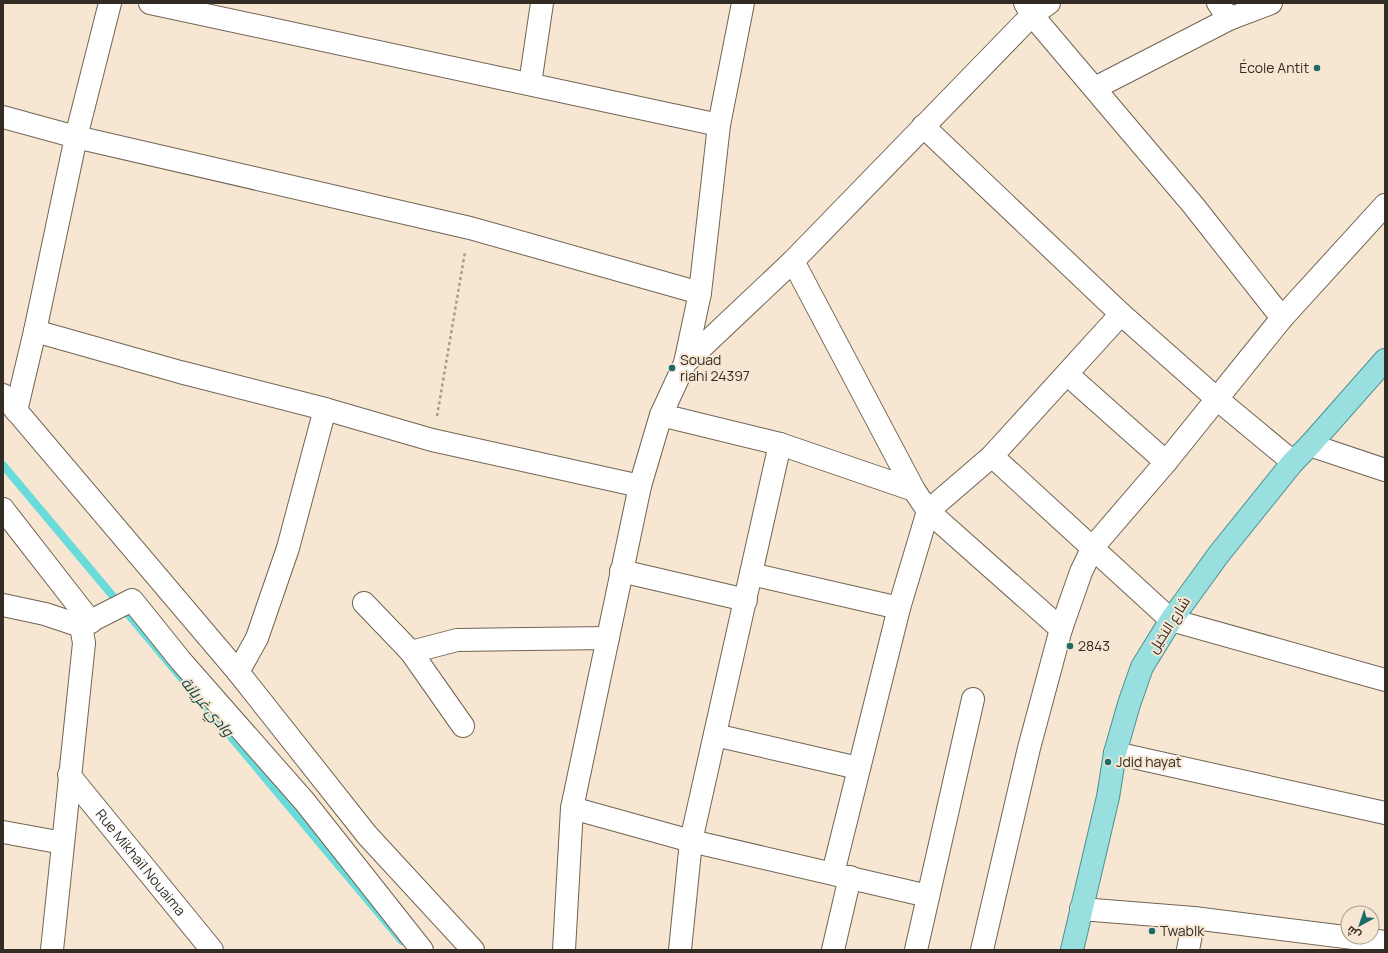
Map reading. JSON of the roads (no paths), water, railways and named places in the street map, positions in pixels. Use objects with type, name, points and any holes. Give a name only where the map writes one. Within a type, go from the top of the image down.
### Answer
[{"type":"main road","name":"شارع النخيل","points":[[1072,950],[1108,797],[1115,753],[1129,704],[1142,667],[1171,620],[1219,554],[1293,462],[1310,445],[1385,360]]},
{"type":"street","points":[[110,3],[76,137],[36,331],[10,403],[238,672],[367,835],[473,950]]},
{"type":"street","points":[[150,3],[719,125]]},
{"type":"street","points":[[530,84],[542,3]]},
{"type":"street","points":[[564,950],[572,808],[640,486],[661,415],[685,362],[700,293],[719,125],[743,3]]},
{"type":"street","points":[[1095,88],[1224,11],[1271,3]]},
{"type":"street","points":[[685,362],[793,261],[1035,7],[1095,88],[1193,205],[1282,318]]},
{"type":"street","points":[[3,117],[76,137],[470,228],[700,293]]},
{"type":"street","points":[[923,126],[1121,314],[1217,399],[1293,462]]},
{"type":"street","points":[[982,950],[1029,748],[1061,629],[1093,547],[1166,462],[1282,318],[1385,205]]},
{"type":"street","points":[[793,261],[914,490],[928,511],[1061,629]]},
{"type":"street","points":[[833,950],[841,875],[858,768],[898,608],[928,511],[992,456],[1121,314]]},
{"type":"street","points":[[36,331],[180,372],[325,409],[432,440],[640,486]]},
{"type":"street","points":[[1067,374],[1166,462]]},
{"type":"street","points":[[238,672],[257,638],[288,548],[325,409]]},
{"type":"street","points":[[661,415],[780,444],[914,490]]},
{"type":"street","points":[[680,950],[691,841],[780,444]]},
{"type":"street","points":[[1310,445],[1385,470]]},
{"type":"street","points":[[992,456],[1171,620],[1385,680]]},
{"type":"street","points":[[3,509],[86,624],[84,658],[69,775],[52,950]]},
{"type":"street","points":[[622,572],[746,600]]},
{"type":"street","points":[[751,574],[898,608]]},
{"type":"street","points":[[3,605],[86,624],[132,600],[159,579]]},
{"type":"street","points":[[132,600],[181,661],[305,802],[422,950]]},
{"type":"street","points":[[364,603],[411,652],[463,726]]},
{"type":"street","points":[[411,652],[457,640],[608,638]]},
{"type":"street","points":[[916,950],[973,699]]},
{"type":"street","points":[[715,735],[858,768]]},
{"type":"street","points":[[1115,753],[1385,813]]},
{"type":"street","name":"Rue Mikhaïl Nouaima","points":[[69,775],[212,950]]},
{"type":"street","points":[[572,808],[691,841],[928,896]]},
{"type":"street","points":[[3,832],[62,843]]},
{"type":"street","points":[[1081,909],[1194,918],[1385,942]]},
{"type":"street","points":[[1188,950],[1194,918]]},
{"type":"waterway","name":"وادي غريانة","points":[[3,465],[402,941]]},
{"type":"place","name":"École Antit","points":[[1317,68]]},
{"type":"place","name":"Souad riahi 24397","points":[[672,368]]},
{"type":"place","name":"2843","points":[[1070,646]]},
{"type":"place","name":"Jdid hayat","points":[[1108,762]]},
{"type":"place","name":"Twablk","points":[[1152,931]]}]
